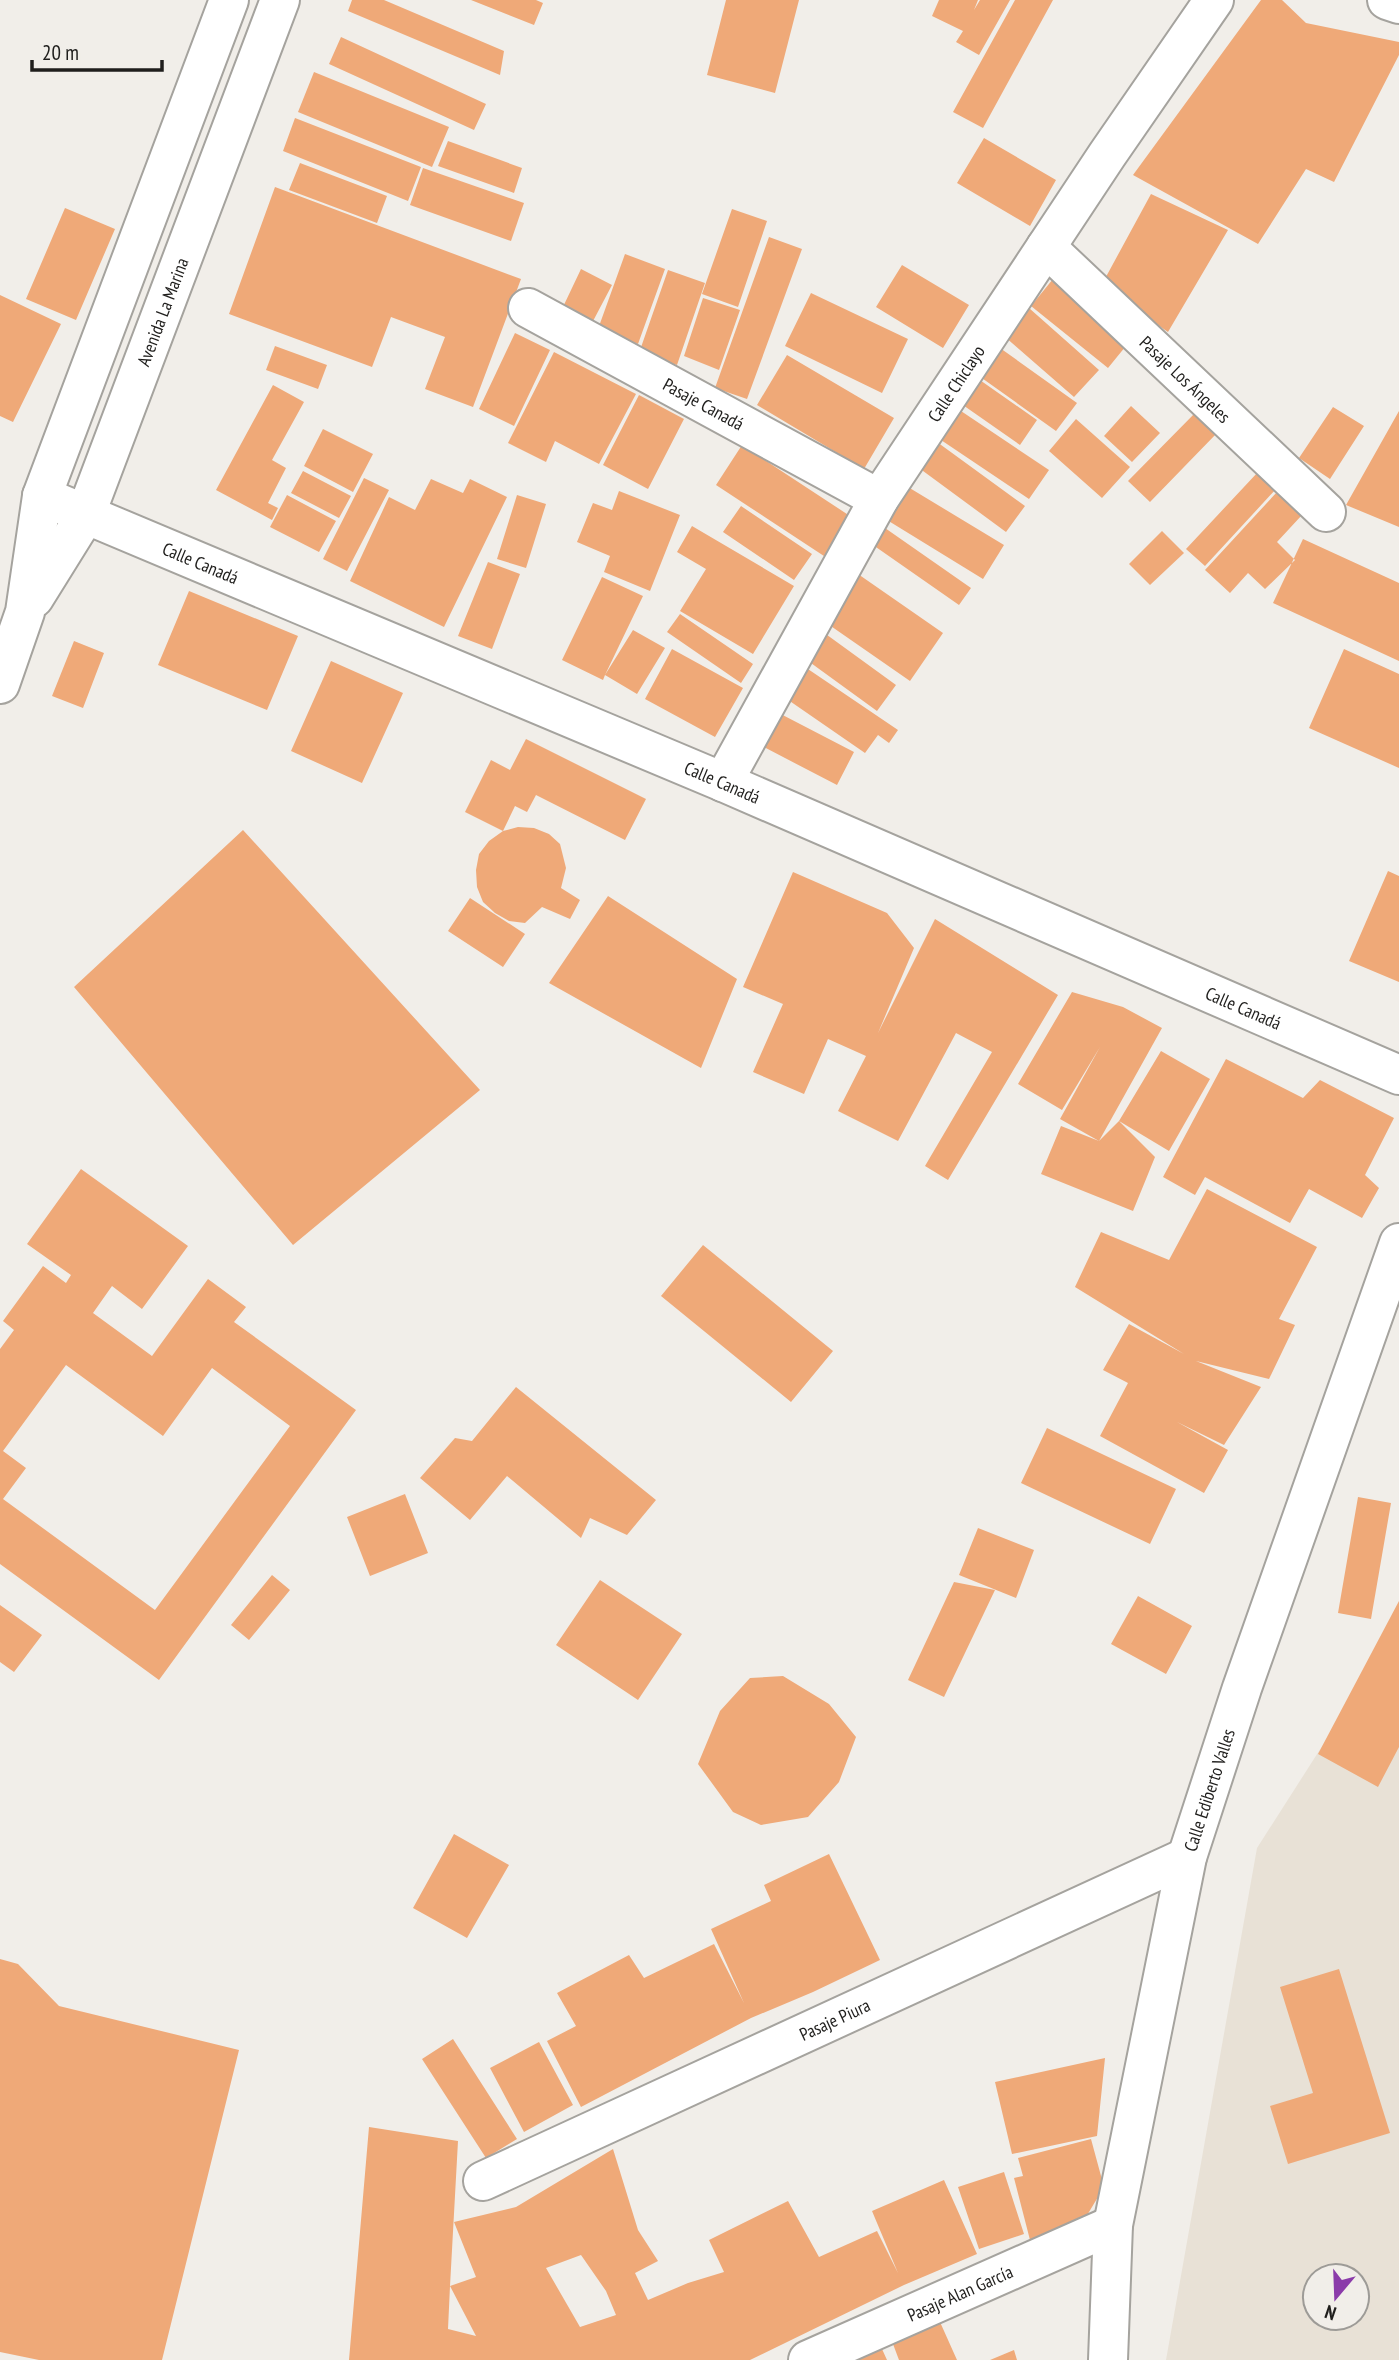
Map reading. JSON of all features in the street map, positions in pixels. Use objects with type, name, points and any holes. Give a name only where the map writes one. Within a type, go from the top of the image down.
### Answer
[{"type":"street","name":"Avenida La Marina","points":[[0,684],[25,612],[42,496],[229,0]]},
{"type":"street","name":"Avenida La Marina","points":[[25,612],[85,516],[280,0]]},
{"type":"street","name":"Calle Chiclayo","points":[[723,782],[879,499],[1214,0]]},
{"type":"street","points":[[1387,0],[1399,4]]},
{"type":"street","name":"Pasaje Los Ángeles","points":[[1046,247],[1326,512]]},
{"type":"street","name":"Pasaje Canadá","points":[[528,308],[879,499]]},
{"type":"street","name":"Calle Canadá","points":[[42,496],[723,782],[1399,1075]]},
{"type":"street","name":"Calle Ediberto Valles","points":[[1108,2360],[1113,2225],[1187,1857],[1242,1688],[1399,1243]]},
{"type":"street","name":"Pasaje Piura","points":[[483,2182],[1187,1857]]},
{"type":"street","name":"Pasaje Alan García","points":[[808,2360],[1113,2225]]},
{"type":"shaded area","points":[[1399,1626],[1399,2360],[1166,2360],[1257,1848]]},
{"type":"building","points":[[352,0],[384,0],[504,51],[500,75],[348,11]]},
{"type":"building","points":[[471,0],[536,0],[543,3],[534,25]]},
{"type":"building","points":[[726,0],[799,0],[775,93],[707,75]]},
{"type":"building","points":[[939,0],[978,0],[974,10],[980,0],[1010,0],[979,55],[956,42],[963,31],[932,16]]},
{"type":"building","points":[[1015,0],[1053,0],[983,128],[953,112]]},
{"type":"building","points":[[1261,0],[1282,0],[1306,23],[1399,42],[1399,55],[1334,182],[1306,169],[1258,244],[1133,175]]},
{"type":"building","points":[[341,37],[486,104],[474,130],[329,64]]},
{"type":"building","points":[[314,72],[449,127],[432,167],[298,112]]},
{"type":"building","points":[[295,118],[421,167],[408,201],[283,151]]},
{"type":"building","points":[[984,138],[1056,180],[1030,226],[957,183]]},
{"type":"building","points":[[448,141],[522,168],[514,193],[438,166]]},
{"type":"building","points":[[300,163],[387,196],[377,223],[289,190]]},
{"type":"building","points":[[423,168],[524,203],[511,241],[410,205]]},
{"type":"building","points":[[275,187],[521,279],[473,407],[425,389],[445,337],[391,317],[372,367],[229,314]]},
{"type":"building","points":[[1151,194],[1228,230],[1168,332],[1101,286]]},
{"type":"building","points":[[65,208],[115,229],[76,320],[26,299]]},
{"type":"building","points":[[732,209],[767,221],[738,307],[702,294]]},
{"type":"building","points":[[769,237],[802,249],[747,399],[715,388]]},
{"type":"building","points":[[625,254],[665,269],[638,344],[598,329]]},
{"type":"building","points":[[902,265],[969,305],[943,348],[876,307]]},
{"type":"building","points":[[581,269],[612,285],[592,323],[562,309]]},
{"type":"building","points":[[668,270],[705,283],[677,365],[639,353]]},
{"type":"building","points":[[1053,279],[1130,341],[1108,368],[1031,306]]},
{"type":"building","points":[[811,293],[908,339],[882,393],[785,346]]},
{"type":"building","points":[[0,295],[61,324],[13,422],[0,416]]},
{"type":"building","points":[[703,298],[740,310],[719,370],[684,356]]},
{"type":"building","points":[[1029,308],[1099,370],[1074,397],[1004,336]]},
{"type":"building","points":[[515,333],[550,350],[514,426],[479,409]]},
{"type":"building","points":[[275,346],[327,365],[318,389],[266,370]]},
{"type":"building","points":[[1000,348],[1077,403],[1056,431],[979,376]]},
{"type":"building","points":[[554,352],[636,394],[599,464],[555,441],[546,462],[508,443]]},
{"type":"building","points":[[787,355],[894,418],[864,469],[757,405]]},
{"type":"building","points":[[977,378],[1037,420],[1020,445],[960,403]]},
{"type":"building","points":[[273,385],[304,402],[272,460],[286,468],[268,503],[278,508],[272,520],[216,490]]},
{"type":"building","points":[[639,395],[684,419],[648,489],[603,465]]},
{"type":"building","points":[[1131,406],[1160,433],[1132,462],[1104,436]]},
{"type":"building","points":[[1333,407],[1364,426],[1330,479],[1299,458]]},
{"type":"building","points":[[958,409],[1049,470],[1029,499],[938,438]]},
{"type":"building","points":[[1399,411],[1399,527],[1346,505]]},
{"type":"building","points":[[1196,412],[1217,433],[1150,502],[1128,481]]},
{"type":"building","points":[[1076,419],[1130,467],[1102,498],[1049,451]]},
{"type":"building","points":[[323,429],[373,454],[353,492],[304,466]]},
{"type":"building","points":[[937,442],[1025,506],[1006,532],[919,468]]},
{"type":"building","points":[[742,445],[853,518],[827,558],[716,485]]},
{"type":"building","points":[[303,471],[351,496],[339,518],[291,493]]},
{"type":"building","points":[[1258,472],[1276,489],[1205,566],[1186,549]]},
{"type":"building","points":[[364,478],[389,490],[347,571],[323,559]]},
{"type":"building","points":[[431,479],[463,493],[470,479],[507,497],[444,627],[350,581],[389,497],[415,510]]},
{"type":"building","points":[[908,487],[1004,545],[983,579],[887,520]]},
{"type":"building","points":[[619,491],[680,515],[650,591],[604,572],[610,556],[577,542],[593,503],[612,510]]},
{"type":"building","points":[[1277,492],[1302,515],[1277,542],[1295,560],[1265,589],[1248,573],[1230,593],[1205,570]]},
{"type":"building","points":[[287,495],[336,521],[319,552],[270,527]]},
{"type":"building","points":[[517,495],[546,504],[526,568],[497,559]]},
{"type":"building","points":[[741,506],[812,554],[794,580],[723,532]]},
{"type":"building","points":[[692,526],[794,586],[753,654],[680,611],[706,569],[677,552]]},
{"type":"building","points":[[885,528],[971,588],[959,605],[873,545]]},
{"type":"building","points":[[1162,531],[1184,553],[1150,585],[1129,564]]},
{"type":"building","points":[[1303,539],[1399,583],[1399,661],[1273,603]]},
{"type":"building","points":[[488,562],[520,574],[492,649],[458,636]]},
{"type":"building","points":[[858,574],[943,633],[910,681],[825,622]]},
{"type":"building","points":[[602,577],[643,596],[603,680],[562,660]]},
{"type":"building","points":[[189,591],[298,636],[267,710],[158,665]]},
{"type":"building","points":[[680,614],[753,664],[741,683],[667,632]]},
{"type":"building","points":[[633,630],[665,648],[637,694],[605,675]]},
{"type":"building","points":[[823,632],[896,685],[877,711],[804,658]]},
{"type":"building","points":[[74,641],[104,653],[83,708],[52,696]]},
{"type":"building","points":[[672,649],[743,688],[715,737],[645,699]]},
{"type":"building","points":[[1344,649],[1399,674],[1399,768],[1309,728]]},
{"type":"building","points":[[331,661],[403,693],[362,783],[291,751]]},
{"type":"building","points":[[802,665],[898,730],[889,743],[878,735],[865,753],[781,695]]},
{"type":"building","points":[[773,710],[854,752],[837,785],[756,743]]},
{"type":"building","points":[[526,739],[646,799],[625,840],[536,795],[527,812],[515,806],[503,831],[465,812],[491,760],[510,770]]},
{"type":"building","points":[[518,827],[534,828],[549,834],[560,844],[566,868],[561,888],[580,900],[570,919],[542,907],[525,923],[509,921],[483,902],[477,887],[479,854],[489,841],[503,831]]},
{"type":"building","points":[[243,830],[480,1090],[293,1245],[74,987]]},
{"type":"building","points":[[1388,871],[1399,876],[1399,982],[1349,961]]},
{"type":"building","points":[[793,872],[887,913],[914,948],[878,1033],[935,919],[1058,995],[948,1180],[925,1166],[992,1052],[956,1033],[898,1141],[838,1111],[866,1056],[828,1039],[804,1094],[753,1072],[783,1004],[743,987]]},
{"type":"building","points":[[608,896],[737,979],[701,1068],[549,983]]},
{"type":"building","points":[[470,898],[525,934],[503,967],[448,931]]},
{"type":"building","points":[[1072,992],[1123,1007],[1162,1028],[1099,1141],[1060,1119],[1100,1047],[1062,1110],[1018,1084]]},
{"type":"building","points":[[1161,1051],[1210,1079],[1169,1151],[1119,1121]]},
{"type":"building","points":[[1226,1059],[1303,1098],[1320,1080],[1394,1118],[1365,1175],[1379,1188],[1362,1218],[1309,1189],[1290,1223],[1205,1177],[1195,1195],[1163,1177]]},
{"type":"building","points":[[1119,1121],[1155,1157],[1133,1211],[1041,1174],[1061,1126],[1099,1141]]},
{"type":"building","points":[[81,1169],[188,1246],[142,1309],[112,1286],[93,1313],[152,1356],[208,1279],[246,1307],[234,1322],[356,1410],[159,1680],[0,1564],[0,1349],[14,1330],[3,1321],[43,1266],[66,1283],[71,1275],[27,1244]],"holes":[[[66,1365],[163,1436],[212,1368],[290,1426],[155,1610],[3,1499],[26,1468],[3,1451]]]},
{"type":"building","points":[[1207,1189],[1317,1247],[1279,1319],[1295,1325],[1269,1379],[1196,1361],[1261,1387],[1224,1445],[1177,1422],[1228,1450],[1204,1493],[1100,1436],[1128,1383],[1103,1370],[1129,1324],[1184,1354],[1075,1287],[1101,1232],[1169,1260]]},
{"type":"building","points":[[703,1245],[833,1351],[791,1402],[661,1296]]},
{"type":"building","points":[[516,1387],[656,1500],[627,1535],[590,1518],[581,1538],[507,1476],[470,1520],[420,1478],[455,1438],[472,1441]]},
{"type":"building","points":[[1047,1428],[1176,1489],[1150,1544],[1021,1483]]},
{"type":"building","points":[[405,1494],[428,1553],[370,1576],[347,1517]]},
{"type":"building","points":[[1358,1497],[1391,1503],[1371,1619],[1338,1613]]},
{"type":"building","points":[[978,1528],[1034,1550],[1016,1598],[959,1575]]},
{"type":"building","points":[[272,1575],[290,1590],[249,1640],[231,1625]]},
{"type":"building","points":[[600,1580],[682,1634],[638,1700],[556,1645]]},
{"type":"building","points":[[954,1582],[995,1590],[944,1697],[908,1680]]},
{"type":"building","points":[[1138,1596],[1192,1626],[1166,1674],[1111,1644]]},
{"type":"building","points":[[1399,1601],[1399,1747],[1378,1787],[1318,1754]]},
{"type":"building","points":[[0,1605],[42,1635],[14,1672],[0,1662]]},
{"type":"building","points":[[783,1676],[829,1704],[856,1737],[839,1782],[808,1817],[761,1825],[733,1812],[698,1764],[720,1711],[750,1678]]},
{"type":"building","points":[[454,1834],[509,1865],[467,1938],[413,1908]]},
{"type":"building","points":[[829,1854],[880,1960],[751,2018],[581,2107],[547,2041],[576,2026],[557,1993],[629,1955],[644,1978],[714,1944],[744,2003],[711,1929],[771,1901],[764,1885]]},
{"type":"building","points":[[0,1959],[18,1964],[59,2006],[239,2050],[162,2360],[39,2360],[0,2352]]},
{"type":"building","points":[[1339,1969],[1390,2133],[1288,2164],[1270,2106],[1313,2093],[1280,1987]]},
{"type":"building","points":[[453,2039],[517,2139],[486,2158],[422,2059]]},
{"type":"building","points":[[539,2042],[573,2105],[524,2132],[490,2068]]},
{"type":"building","points":[[1105,2058],[1097,2136],[1012,2154],[995,2082]]},
{"type":"building","points":[[369,2127],[458,2141],[450,2286],[476,2277],[454,2222],[516,2207],[613,2149],[638,2230],[658,2261],[635,2273],[648,2300],[688,2283],[724,2272],[709,2240],[788,2201],[819,2257],[877,2231],[898,2273],[872,2211],[944,2180],[977,2254],[904,2285],[750,2360],[349,2360]],"holes":[[[581,2255],[606,2291],[616,2315],[580,2327],[546,2268]],[[450,2286],[476,2336],[448,2329]]]},
{"type":"building","points":[[1091,2139],[1104,2187],[1080,2227],[1030,2240],[1014,2178],[1023,2176],[1018,2158]]},
{"type":"building","points":[[1004,2172],[1024,2234],[979,2249],[958,2187]]},
{"type":"building","points":[[940,2322],[957,2360],[899,2360],[893,2344]]},
{"type":"building","points":[[882,2349],[887,2360],[857,2360]]},
{"type":"building","points":[[1014,2350],[1017,2360],[990,2360]]}]
